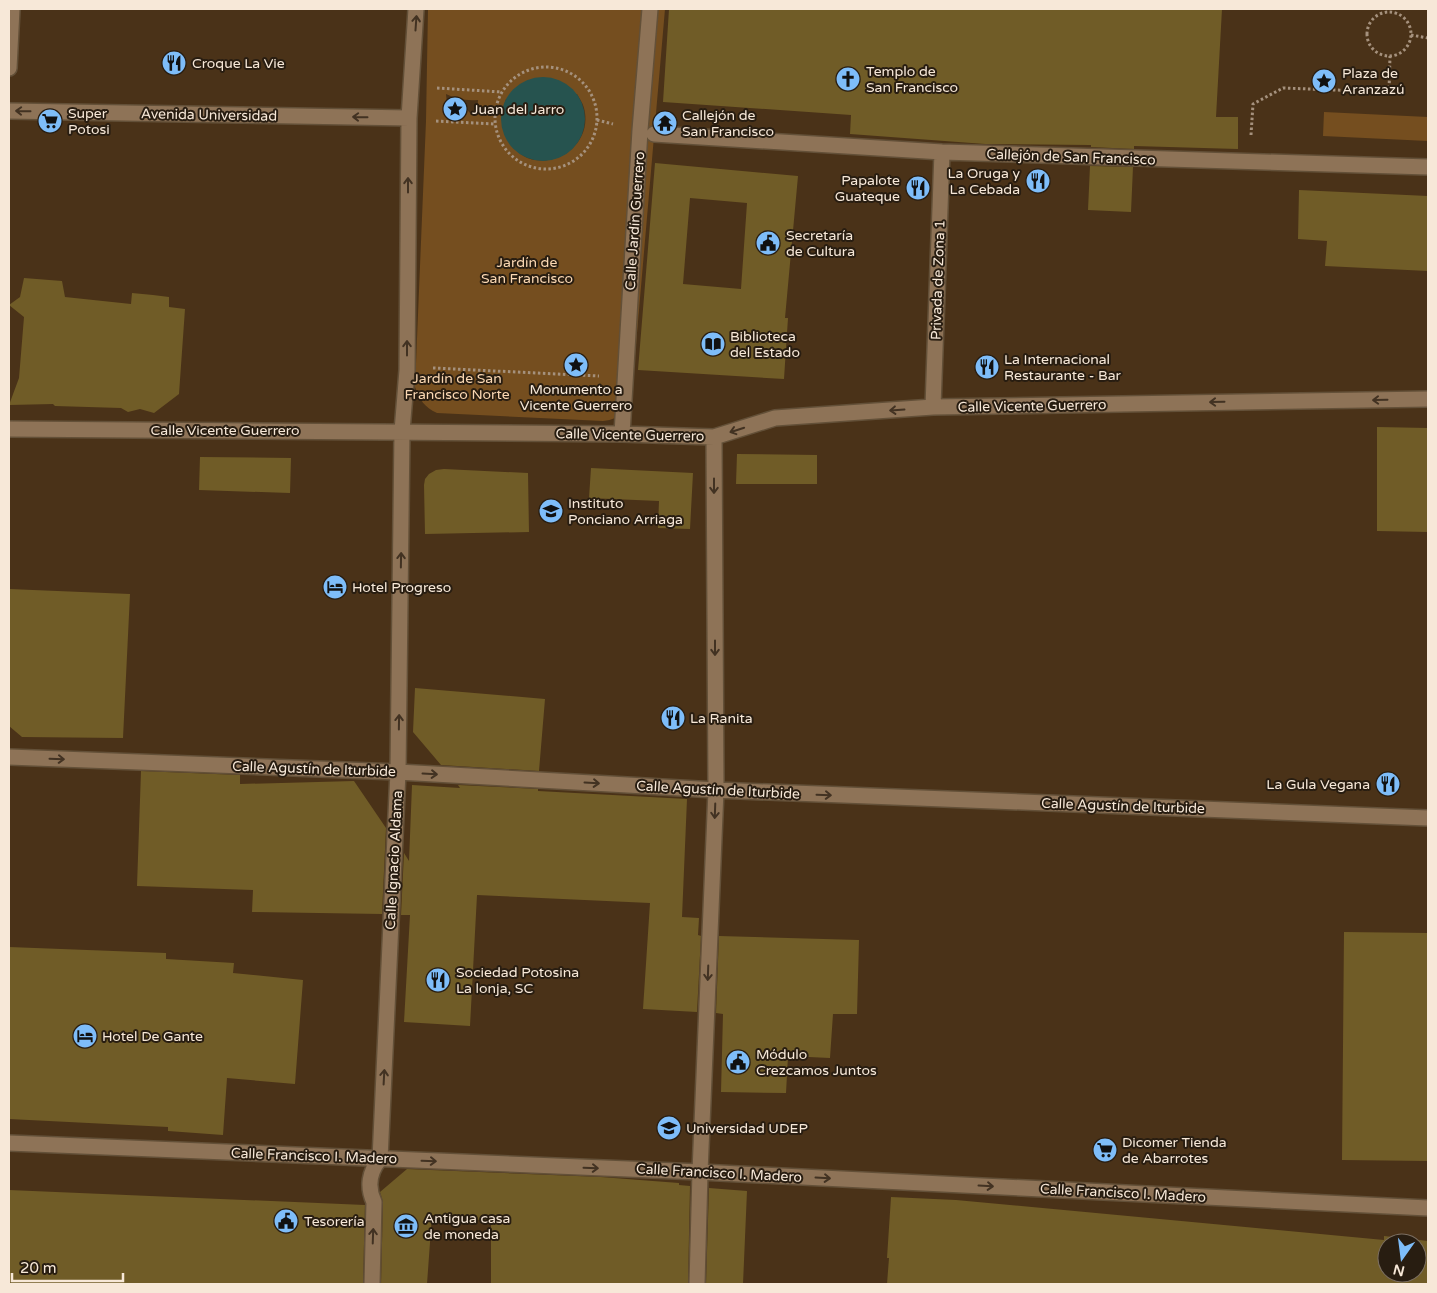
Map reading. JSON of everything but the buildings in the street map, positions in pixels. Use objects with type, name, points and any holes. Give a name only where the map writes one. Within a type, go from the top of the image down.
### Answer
[{"type":"street","points":[[9,68],[12,9]]},
{"type":"street","points":[[402,431],[407,370],[409,118],[416,9]]},
{"type":"street","name":"Calle Jardín Guerrero","points":[[622,434],[640,130],[650,9]]},
{"type":"street","name":"Avenida Universidad","points":[[9,111],[409,118]]},
{"type":"street","name":"Callejón de San Francisco","points":[[654,134],[942,152],[1249,163],[1428,167]]},
{"type":"street","name":"Privada de Zona 1","points":[[933,407],[942,152]]},
{"type":"street","name":"Calle Vicente Guerrero","points":[[9,429],[402,431],[714,437],[775,418],[933,407],[1428,399]]},
{"type":"street","name":"Calle Ignacio Aldama","points":[[372,1284],[374,1202],[370,1193],[370,1179],[373,1167],[380,1159],[398,772],[402,431]]},
{"type":"street","points":[[697,1284],[716,790],[714,437]]},
{"type":"street","name":"Calle Agustín de Iturbide","points":[[9,757],[398,772],[716,790],[1428,818]]},
{"type":"street","name":"Calle Francisco I. Madero","points":[[9,1143],[700,1172],[1428,1208]]},
{"type":"path","points":[[1392,11],[1405,19],[1409,25],[1411,35],[1408,46],[1403,51],[1397,55],[1390,56],[1377,52],[1368,40],[1369,26],[1373,20],[1392,11]]},
{"type":"path","points":[[1411,35],[1428,38]]},
{"type":"path","points":[[1249,163],[1253,104],[1283,88],[1389,92],[1390,56]]},
{"type":"path","points":[[544,67],[561,70],[576,76],[588,88],[597,120],[593,136],[585,151],[572,162],[556,168],[540,169],[524,164],[510,154],[500,140],[495,124],[496,108],[502,92],[513,79],[527,70],[544,67]]},
{"type":"path","points":[[412,86],[502,92]]},
{"type":"path","points":[[409,118],[426,121],[495,124]]},
{"type":"path","points":[[424,367],[625,377]]},
{"type":"green space","points":[[428,9],[665,9],[632,391],[627,408],[620,415],[603,421],[437,413],[426,406],[421,399],[415,387],[426,121]],"holes":[[[446,94],[461,99],[478,100],[477,115],[470,113],[463,105],[455,109],[447,104]],[[577,94],[584,108],[585,124],[580,138],[571,149],[559,157],[545,160],[531,159],[519,153],[509,140],[504,129],[502,115],[506,99]]]},
{"type":"green space","points":[[1324,112],[1428,117],[1428,141],[1323,136]]},
{"type":"water","points":[[543,77],[559,80],[573,89],[582,103],[585,119],[582,135],[573,149],[559,158],[543,161],[527,158],[513,149],[504,135],[501,119],[504,103],[513,89],[527,80]]},
{"type":"place","name":"Croque La Vie","points":[[174,63]]},
{"type":"place","name":"Templo de San Francisco","points":[[848,79]]},
{"type":"place","name":"Plaza de Aranzazú","points":[[1324,81]]},
{"type":"place","name":"Juan del Jarro","points":[[455,109]]},
{"type":"place","name":"Super Potosi","points":[[50,121]]},
{"type":"place","name":"Callejón de San Francisco","points":[[665,123]]},
{"type":"place","name":"La Oruga y La Cebada","points":[[1038,181]]},
{"type":"place","name":"Papalote Guateque","points":[[918,188]]},
{"type":"place","name":"Secretaría de Cultura","points":[[768,243]]},
{"type":"place","name":"Biblioteca del Estado","points":[[713,344]]},
{"type":"place","name":"Monumento a Vicente Guerrero","points":[[576,365]]},
{"type":"place","name":"La Internacional Restaurante - Bar","points":[[987,367]]},
{"type":"place","name":"Instituto Ponciano Arriaga","points":[[551,511]]},
{"type":"place","name":"Hotel Progreso","points":[[335,587]]},
{"type":"place","name":"La Ranita","points":[[673,718]]},
{"type":"place","name":"La Gula Vegana","points":[[1388,784]]},
{"type":"place","name":"Sociedad Potosina La lonja, SC","points":[[438,980]]},
{"type":"place","name":"Hotel De Gante","points":[[85,1036]]},
{"type":"place","name":"Módulo Crezcamos Juntos","points":[[738,1062]]},
{"type":"place","name":"Universidad UDEP","points":[[669,1128]]},
{"type":"place","name":"Dicomer Tienda de Abarrotes","points":[[1105,1150]]},
{"type":"place","name":"Tesorería","points":[[286,1221]]},
{"type":"place","name":"Antigua casa de moneda","points":[[406,1226]]},
{"type":"park label","name":"Jardín de San Francisco","points":[[527,270]]},
{"type":"park label","name":"Jardín de San Francisco Norte","points":[[457,386]]}]
